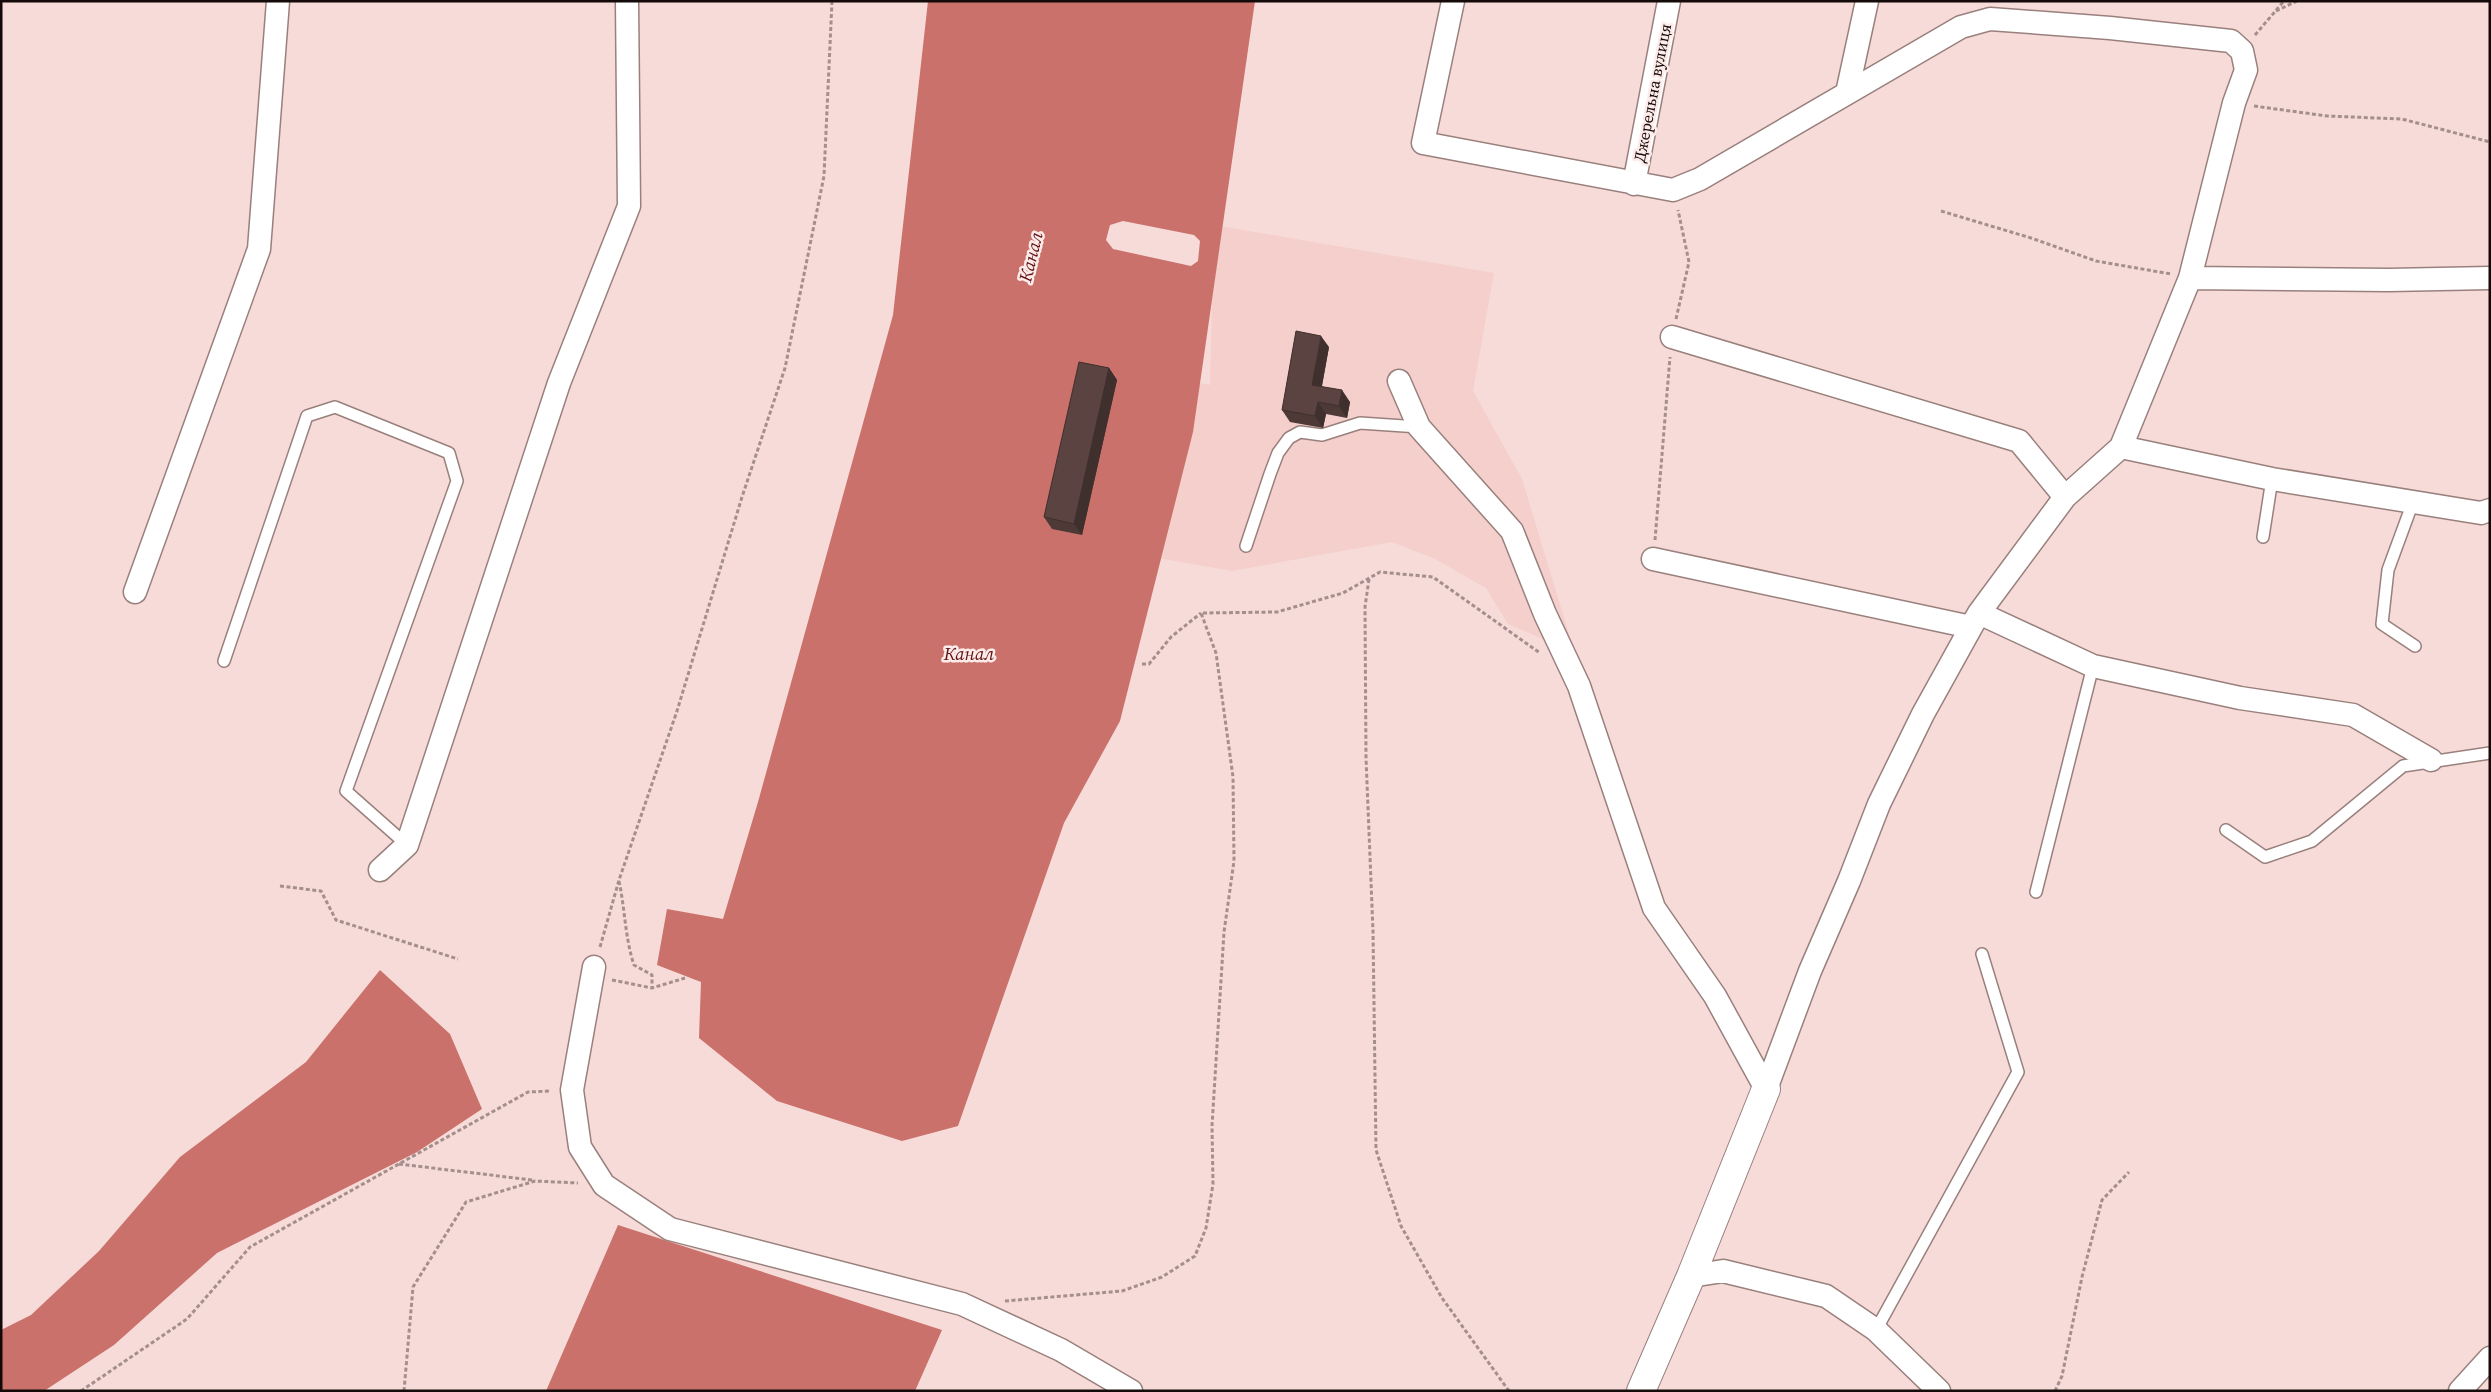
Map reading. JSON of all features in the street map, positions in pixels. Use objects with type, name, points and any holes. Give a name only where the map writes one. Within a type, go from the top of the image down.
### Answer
[{"type":"street","points":[[135,592],[259,249],[278,1]]},
{"type":"street","points":[[380,870],[407,845],[559,383],[629,206],[627,1]]},
{"type":"street","points":[[1453,1],[1423,143],[1673,190],[1700,179],[1961,27],[1990,19],[2231,41],[2242,51],[2246,70],[2234,103],[2190,278],[2121,447],[2065,496],[1975,620],[1923,714],[1879,804],[1849,881],[1810,971],[1766,1089],[1691,1276],[1641,1391]]},
{"type":"street","name":"Джерельна вулиця","points":[[1634,184],[1669,1]]},
{"type":"street","points":[[1847,93],[1867,1]]},
{"type":"street","points":[[2190,278],[2389,280],[2490,278]]},
{"type":"street","points":[[1672,337],[2019,441],[2065,496]]},
{"type":"street","points":[[1399,381],[1419,427],[1512,531],[1545,614],[1579,686],[1654,908],[1715,996],[1766,1089]]},
{"type":"street","points":[[2121,447],[2272,479],[2487,514]]},
{"type":"street","points":[[1653,559],[1975,620],[2093,666],[2240,698],[2353,715],[2431,760]]},
{"type":"street","points":[[593,971],[572,1090],[580,1147],[604,1185],[670,1229],[962,1304],[1061,1350],[1131,1391]]},
{"type":"street","points":[[1691,1276],[1722,1271],[1826,1296],[1876,1330],[1939,1391]]},
{"type":"street","points":[[2460,1391],[2490,1358]]},
{"type":"lane","points":[[224,662],[307,416],[335,407],[449,453],[457,481],[346,791],[407,845]]},
{"type":"lane","points":[[1246,546],[1278,453],[1289,438],[1300,432],[1322,435],[1360,423],[1419,427]]},
{"type":"lane","points":[[2263,537],[2272,479]]},
{"type":"lane","points":[[2413,502],[2388,570],[2382,624],[2415,646]]},
{"type":"lane","points":[[2036,892],[2093,666]]},
{"type":"lane","points":[[2226,830],[2265,857],[2312,841],[2403,766],[2431,760],[2490,753]]},
{"type":"lane","points":[[1876,1330],[2018,1072],[1982,954]]},
{"type":"path","points":[[685,978],[652,988],[593,971],[618,880],[677,711],[742,497],[785,368],[824,176],[832,1]]},
{"type":"path","points":[[2242,51],[2284,1]]},
{"type":"path","points":[[2273,12],[2297,1]]},
{"type":"path","points":[[2234,103],[2327,116],[2402,119],[2490,142]]},
{"type":"path","points":[[1653,559],[1672,337],[1689,262],[1673,190]]},
{"type":"path","points":[[1941,211],[2031,238],[2096,261],[2190,278]]},
{"type":"path","points":[[1142,664],[1149,664],[1171,637],[1201,613],[1277,612],[1344,593],[1380,572],[1433,578],[1505,630],[1559,666],[1572,671]]},
{"type":"path","points":[[1369,579],[1366,607],[1366,758],[1373,931],[1376,1150],[1401,1226],[1442,1298],[1509,1391]]},
{"type":"path","points":[[1000,1301],[1122,1290],[1154,1280],[1195,1256],[1206,1228],[1213,1184],[1212,1126],[1224,932],[1234,861],[1233,777],[1216,653],[1201,613]]},
{"type":"path","points":[[618,880],[625,913],[627,943],[634,965],[652,975],[652,988]]},
{"type":"path","points":[[280,886],[321,891],[336,920],[458,959]]},
{"type":"path","points":[[80,1391],[187,1319],[250,1247],[528,1092],[572,1090]]},
{"type":"path","points":[[398,1164],[535,1181],[604,1185]]},
{"type":"path","points":[[2056,1391],[2062,1376],[2082,1277],[2102,1200],[2129,1172]]},
{"type":"path","points":[[404,1391],[413,1287],[466,1202],[535,1181]]},
{"type":"shaded area","points":[[1214,225],[1494,273],[1473,391],[1522,479],[1569,634],[1543,639],[1508,624],[1486,588],[1435,559],[1392,542],[1232,571],[1045,538],[1076,359],[1210,385]]},
{"type":"water","name":"Канал","points":[[928,1],[1255,1],[1193,432],[1120,721],[1064,823],[958,1126],[902,1141],[777,1101],[699,1038],[701,982],[657,965],[667,909],[723,919],[758,802],[893,315]]},
{"type":"water","points":[[380,970],[450,1034],[482,1109],[417,1152],[217,1253],[114,1345],[44,1391],[1,1391],[1,1330],[31,1315],[99,1251],[180,1157],[306,1062]]},
{"type":"water","points":[[618,1225],[942,1330],[915,1391],[546,1391]]},
{"type":"pier","points":[[1123,221],[1194,235],[1200,241],[1198,261],[1191,266],[1113,249],[1106,240],[1110,225]]},
{"type":"building","points":[[1296,331],[1321,336],[1312,385],[1342,390],[1339,406],[1318,402],[1315,416],[1282,410]]},
{"type":"building","points":[[1079,362],[1109,368],[1074,524],[1044,517]]}]
